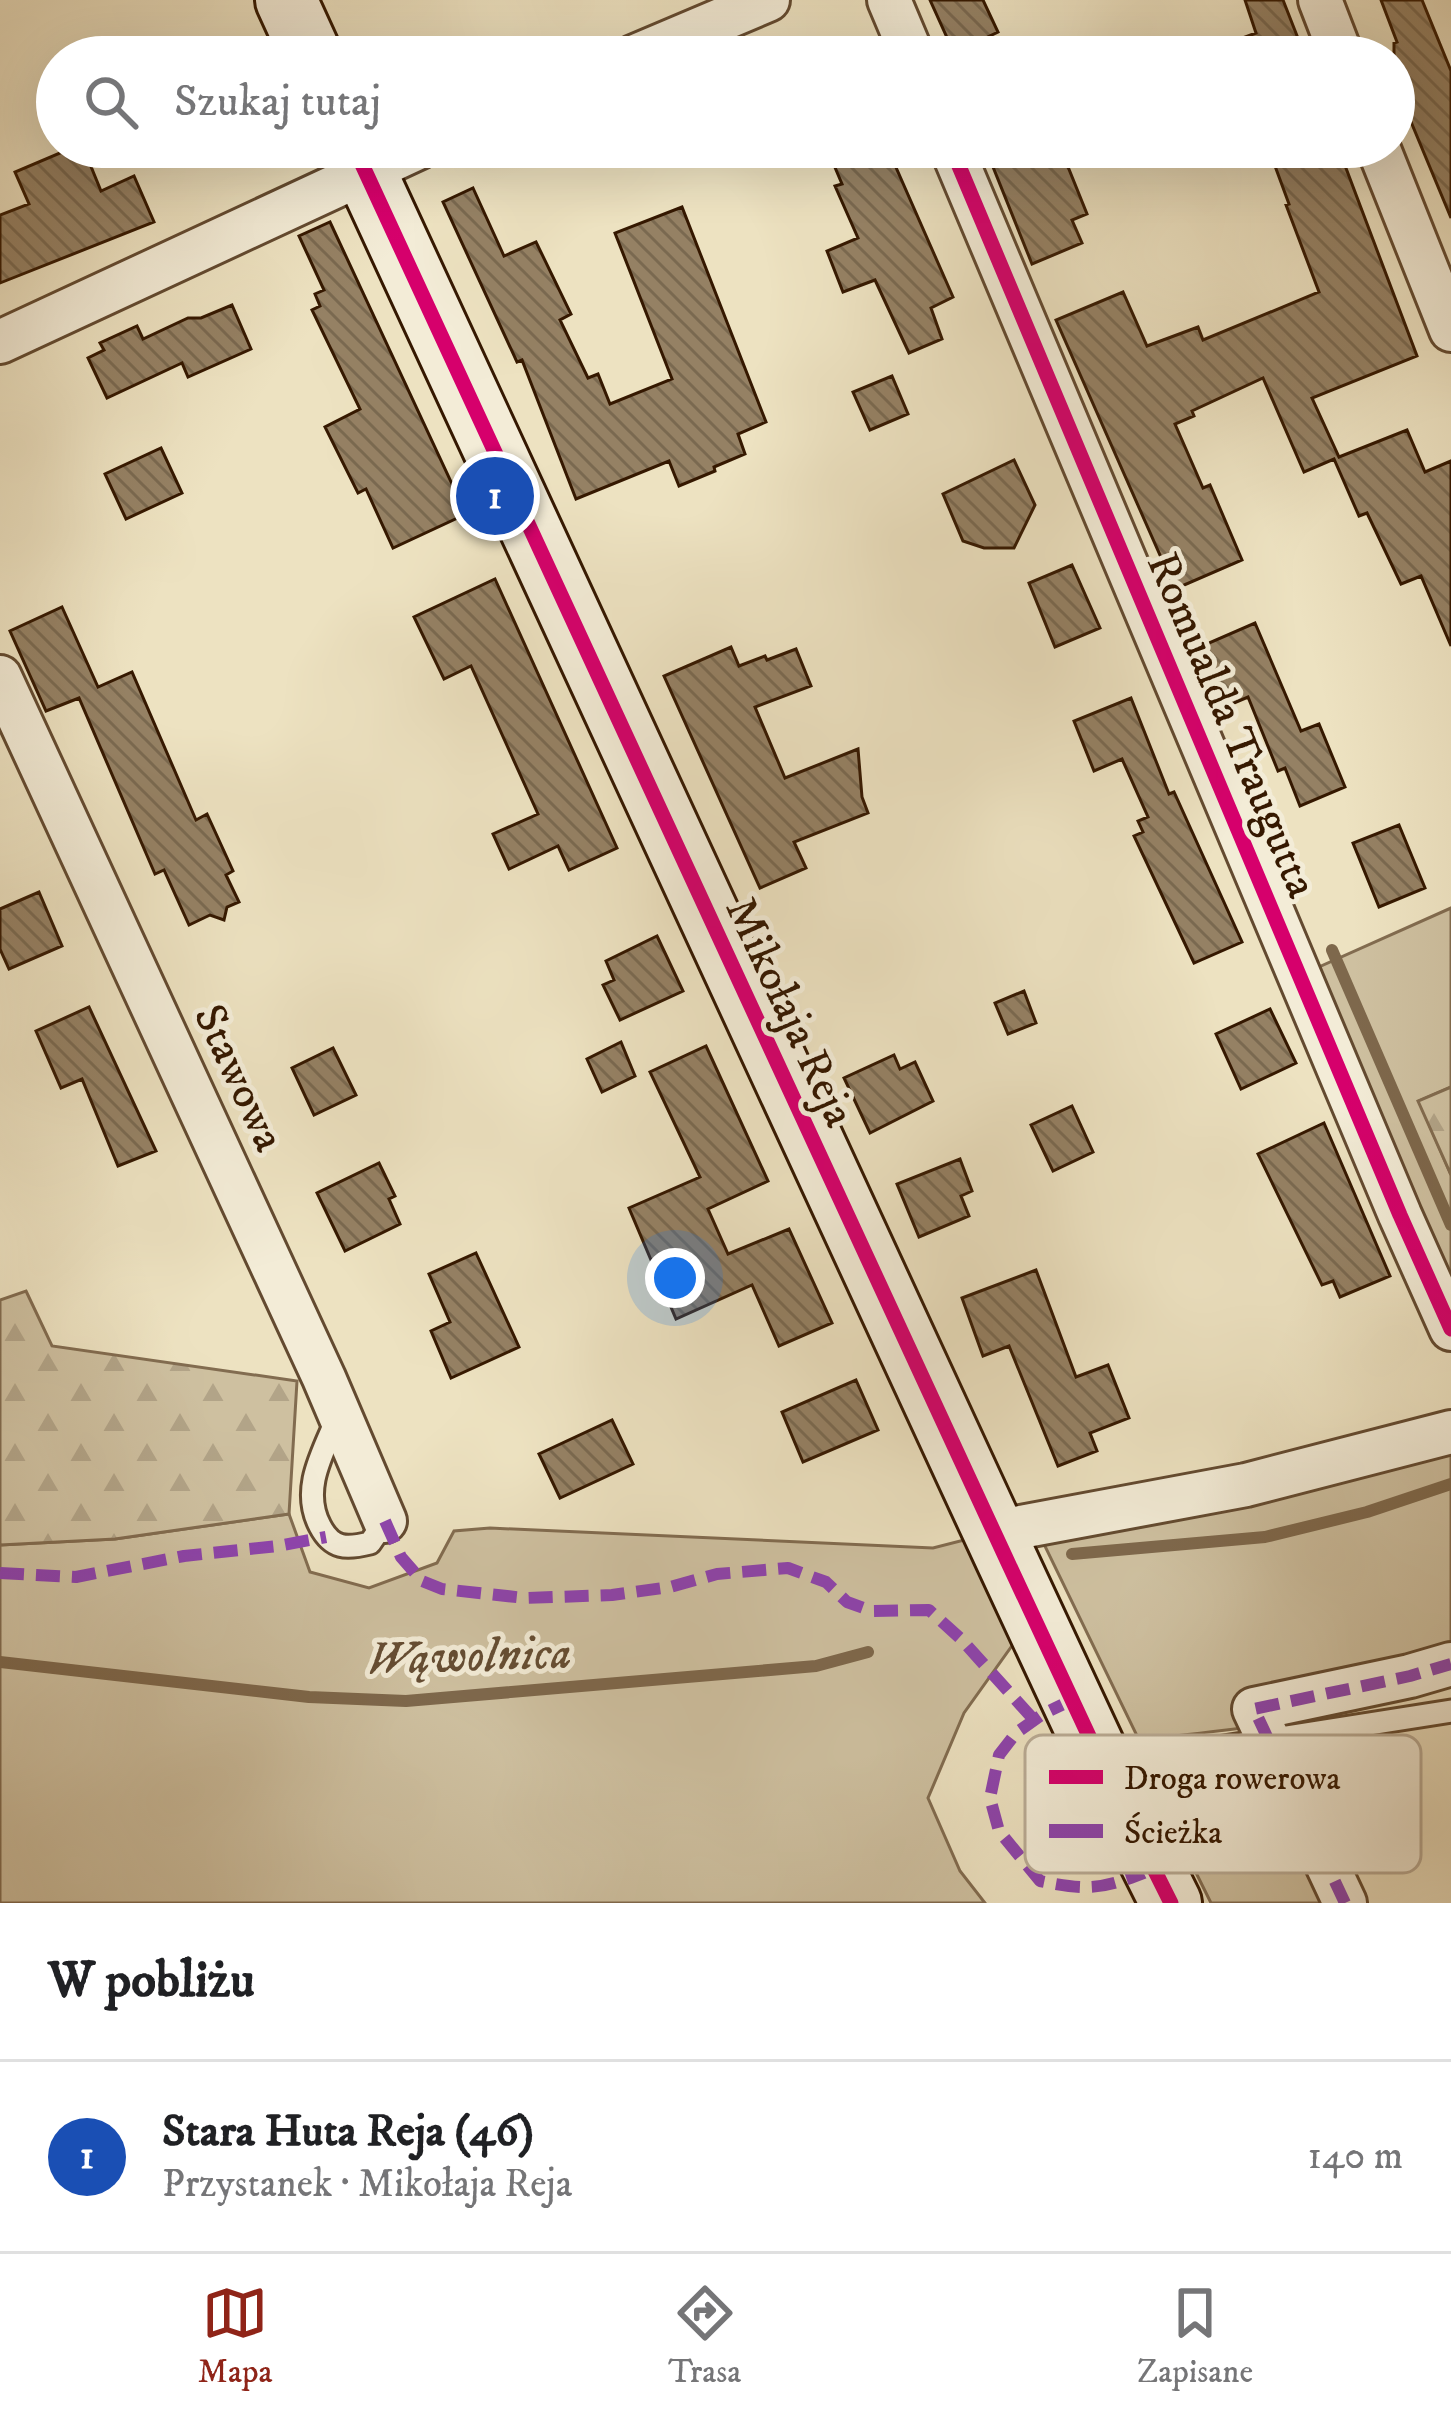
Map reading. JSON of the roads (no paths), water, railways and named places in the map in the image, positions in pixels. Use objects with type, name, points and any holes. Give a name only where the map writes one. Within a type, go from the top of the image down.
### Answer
[{"type":"street","points":[[286,0],[302,36]]},
{"type":"street","points":[[683,36],[768,0]]},
{"type":"street","points":[[889,0],[904,36]]},
{"type":"street","points":[[1320,0],[1334,36]]},
{"type":"street","points":[[0,342],[341,168]]},
{"type":"street","name":"Mikołaja Reja","points":[[363,168],[1088,1735]]},
{"type":"street","name":"Romualda Traugutta","points":[[960,168],[1451,1329]]},
{"type":"street","points":[[1386,168],[1451,330]]},
{"type":"street","name":"Stawowa","points":[[0,677],[385,1521]]},
{"type":"street","points":[[994,1532],[1246,1485],[1451,1432]]},
{"type":"street","points":[[1265,1735],[1254,1709],[1451,1664]]},
{"type":"street","name":"Mikołaja Reja","points":[[1156,1873],[1171,1903]]},
{"type":"street","points":[[1331,1873],[1345,1903]]},
{"type":"lane","points":[[339,1414],[313,1478],[313,1512],[326,1537],[350,1548],[370,1543],[385,1521]]},
{"type":"lane","points":[[1305,1735],[1451,1711]]},
{"type":"waterway","points":[[1332,950],[1451,1225]]},
{"type":"waterway","name":"Wąwolnica","points":[[1072,1554],[1265,1537],[1367,1512],[1451,1484]]},
{"type":"waterway","name":"Wąwolnica","points":[[0,1662],[309,1697],[406,1701],[816,1666],[868,1652]]},
{"type":"place","name":"Stara Huta Reja (46)","points":[[495,496]]}]
